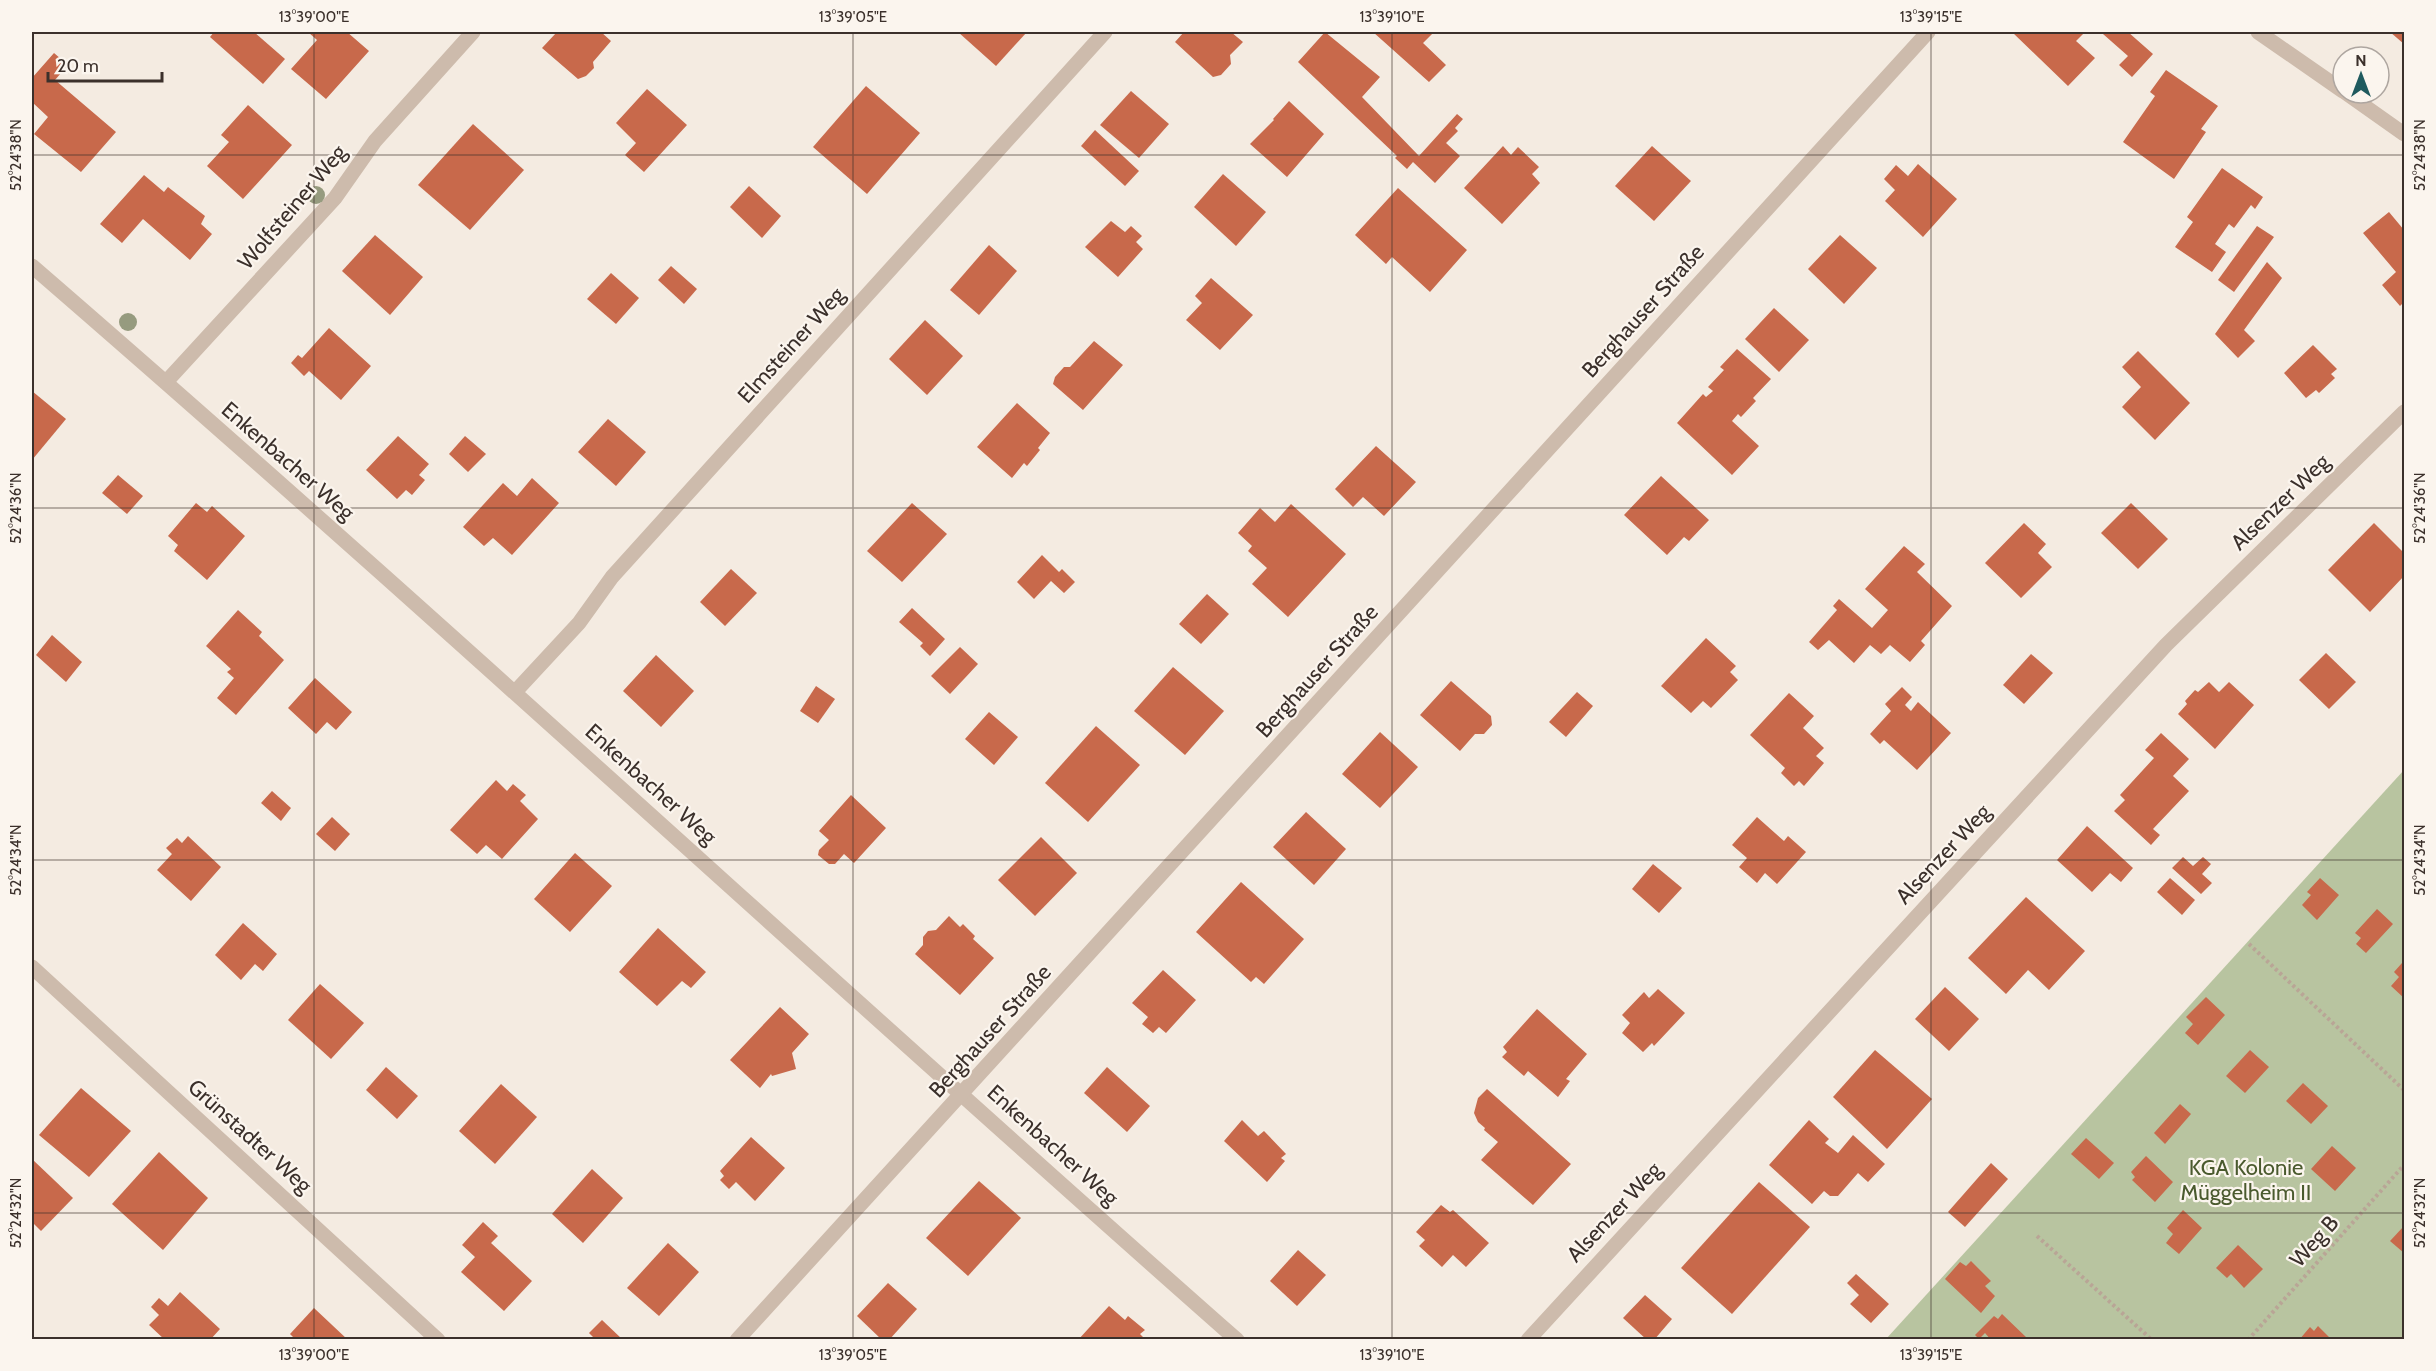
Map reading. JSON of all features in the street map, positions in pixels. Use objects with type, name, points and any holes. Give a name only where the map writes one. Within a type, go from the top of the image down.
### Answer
[{"type":"street","name":"Wolfsteiner Weg","points":[[166,382],[334,198],[375,141],[473,32]]},
{"type":"street","name":"Elmsteiner Weg","points":[[515,692],[579,623],[612,577],[1105,32]]},
{"type":"street","name":"Berghauser Straße","points":[[737,1340],[1928,32]]},
{"type":"street","points":[[2258,32],[2331,82]]},
{"type":"street","points":[[2363,105],[2404,134]]},
{"type":"street","name":"Enkenbacher Weg","points":[[32,266],[515,692],[1237,1340]]},
{"type":"street","name":"Alsenzer Weg","points":[[1528,1340],[2166,645],[2404,412]]},
{"type":"street","name":"Grünstadter Weg","points":[[32,967],[438,1340]]},
{"type":"path","points":[[2249,944],[2404,1090]]},
{"type":"path","name":"Weg B","points":[[2248,1340],[2404,1165]]},
{"type":"path","points":[[2037,1236],[2152,1340]]},
{"type":"green space","name":"KGA Kolonie Müggelheim II","points":[[2404,770],[2404,1339],[1886,1339]]},
{"type":"building","points":[[214,32],[254,32],[285,59],[263,84],[210,37]]},
{"type":"building","points":[[308,32],[347,32],[369,51],[326,99],[291,69],[317,40]]},
{"type":"building","points":[[557,32],[601,32],[611,41],[593,62],[594,68],[586,76],[578,79],[542,48]]},
{"type":"building","points":[[958,32],[1027,32],[996,66]]},
{"type":"building","points":[[1184,32],[1231,32],[1243,42],[1230,55],[1231,64],[1221,75],[1213,77],[1175,42]]},
{"type":"building","points":[[1325,32],[1380,77],[1362,97],[1419,156],[1457,114],[1463,119],[1455,128],[1458,131],[1446,143],[1460,156],[1435,183],[1413,162],[1407,169],[1395,158],[1397,156],[1298,62]]},
{"type":"building","points":[[1373,32],[1434,32],[1423,43],[1446,65],[1429,82]]},
{"type":"building","points":[[2085,32],[2076,41],[2095,58],[2068,86],[2013,33]]},
{"type":"building","points":[[2105,32],[2128,32],[2153,54],[2132,77],[2119,65],[2128,56],[2103,34]]},
{"type":"building","points":[[2390,32],[2404,32],[2404,44]]},
{"type":"building","points":[[54,53],[68,65],[55,80],[116,132],[81,172],[34,134],[48,117],[32,102],[32,78]]},
{"type":"building","points":[[2166,70],[2218,106],[2201,129],[2206,132],[2174,179],[2123,142],[2155,96],[2150,92]]},
{"type":"building","points":[[866,86],[920,133],[867,194],[813,147]]},
{"type":"building","points":[[647,89],[687,125],[644,172],[625,155],[636,143],[616,123]]},
{"type":"building","points":[[1131,91],[1169,124],[1139,158],[1100,125]]},
{"type":"building","points":[[1289,101],[1324,134],[1287,177],[1250,144]]},
{"type":"building","points":[[248,105],[292,145],[243,199],[207,166],[229,142],[221,135]]},
{"type":"building","points":[[473,124],[524,170],[470,230],[418,185]]},
{"type":"building","points":[[1095,130],[1139,171],[1125,186],[1081,146]]},
{"type":"building","points":[[1503,146],[1511,155],[1518,147],[1539,167],[1532,174],[1540,183],[1502,224],[1464,188]]},
{"type":"building","points":[[1652,146],[1691,181],[1654,221],[1615,186]]},
{"type":"building","points":[[1918,164],[1957,199],[1923,237],[1885,201],[1895,190],[1884,179],[1896,165],[1908,176]]},
{"type":"building","points":[[2222,168],[2263,197],[2255,209],[2251,205],[2234,228],[2229,224],[2215,244],[2226,252],[2212,272],[2175,247],[2193,222],[2187,217]]},
{"type":"building","points":[[1223,174],[1266,212],[1236,246],[1194,207]]},
{"type":"building","points":[[144,175],[164,192],[168,187],[205,216],[201,224],[212,234],[190,260],[143,219],[122,243],[100,224]]},
{"type":"building","points":[[749,186],[781,216],[762,238],[730,207]]},
{"type":"building","points":[[1398,188],[1467,250],[1430,292],[1392,257],[1386,264],[1355,235]]},
{"type":"building","points":[[2389,212],[2404,230],[2404,302],[2400,306],[2382,285],[2396,272],[2363,233]]},
{"type":"building","points":[[1111,221],[1125,232],[1131,226],[1142,236],[1136,242],[1143,249],[1118,277],[1085,247]]},
{"type":"building","points":[[2257,226],[2274,237],[2234,292],[2218,280]]},
{"type":"building","points":[[375,235],[423,277],[390,315],[342,271]]},
{"type":"building","points":[[1840,235],[1877,268],[1844,304],[1808,269]]},
{"type":"building","points":[[989,245],[1017,271],[979,315],[950,290]]},
{"type":"building","points":[[2267,262],[2282,278],[2244,330],[2255,341],[2238,358],[2215,334]]},
{"type":"building","points":[[671,266],[697,289],[684,304],[658,280]]},
{"type":"building","points":[[611,273],[639,298],[616,324],[587,299]]},
{"type":"building","points":[[1211,278],[1253,315],[1220,350],[1186,320],[1202,303],[1195,296]]},
{"type":"building","points":[[1774,308],[1809,340],[1779,372],[1745,339]]},
{"type":"building","points":[[925,320],[963,356],[927,395],[889,359]]},
{"type":"building","points":[[329,328],[371,366],[341,400],[309,371],[304,376],[291,363],[298,355],[302,358]]},
{"type":"building","points":[[1094,341],[1123,365],[1083,410],[1053,384],[1055,377],[1064,367],[1070,367]]},
{"type":"building","points":[[2313,345],[2337,369],[2331,374],[2335,378],[2319,393],[2316,390],[2306,398],[2284,373]]},
{"type":"building","points":[[1737,349],[1771,379],[1753,398],[1756,401],[1741,417],[1738,414],[1732,421],[1759,446],[1732,475],[1677,423],[1703,394],[1706,397],[1713,391],[1708,387],[1724,370],[1720,367]]},
{"type":"building","points":[[2138,351],[2190,403],[2155,440],[2122,407],[2141,387],[2122,367]]},
{"type":"building","points":[[32,391],[66,419],[32,460]]},
{"type":"building","points":[[1017,403],[1050,433],[1027,466],[1024,463],[1012,478],[977,447]]},
{"type":"building","points":[[608,419],[646,452],[616,486],[578,452]]},
{"type":"building","points":[[398,436],[429,464],[419,475],[425,480],[412,495],[406,490],[397,499],[366,470]]},
{"type":"building","points":[[465,436],[486,454],[468,472],[449,454]]},
{"type":"building","points":[[1376,446],[1416,482],[1384,516],[1363,497],[1353,507],[1335,489]]},
{"type":"building","points":[[118,475],[143,496],[127,514],[102,493]]},
{"type":"building","points":[[1661,476],[1709,520],[1689,541],[1684,537],[1667,555],[1624,515]]},
{"type":"building","points":[[532,478],[559,503],[512,555],[493,538],[484,546],[463,527],[503,483],[517,496]]},
{"type":"building","points":[[196,503],[207,512],[212,506],[245,536],[207,580],[174,551],[178,545],[168,536]]},
{"type":"building","points":[[912,503],[947,534],[902,582],[867,551]]},
{"type":"building","points":[[2131,503],[2168,539],[2138,569],[2101,533]]},
{"type":"building","points":[[1291,504],[1346,554],[1288,617],[1252,584],[1267,568],[1248,551],[1252,546],[1238,533],[1260,508],[1275,522]]},
{"type":"building","points":[[2024,523],[2046,544],[2038,553],[2052,567],[2021,598],[1985,563]]},
{"type":"building","points":[[2374,523],[2404,553],[2404,576],[2370,612],[2328,570]]},
{"type":"building","points":[[1904,546],[1925,564],[1917,572],[1952,606],[1921,641],[1925,645],[1910,662],[1890,645],[1881,654],[1870,645],[1854,663],[1829,640],[1818,650],[1809,642],[1837,610],[1833,606],[1839,599],[1872,628],[1888,610],[1865,589]]},
{"type":"building","points":[[1042,555],[1059,572],[1062,569],[1075,582],[1064,593],[1051,581],[1034,599],[1017,582]]},
{"type":"building","points":[[731,569],[757,593],[725,626],[700,602]]},
{"type":"building","points":[[1207,594],[1229,614],[1201,644],[1179,624]]},
{"type":"building","points":[[912,608],[945,639],[930,656],[920,646],[923,643],[899,622]]},
{"type":"building","points":[[238,610],[262,632],[259,636],[284,660],[236,715],[217,698],[234,678],[227,672],[231,669],[206,646]]},
{"type":"building","points":[[52,635],[82,662],[66,682],[36,655]]},
{"type":"building","points":[[1706,638],[1736,666],[1730,672],[1738,680],[1711,708],[1703,701],[1691,713],[1661,686]]},
{"type":"building","points":[[960,647],[978,664],[950,694],[931,676]]},
{"type":"building","points":[[2326,653],[2356,682],[2329,709],[2299,680]]},
{"type":"building","points":[[2031,654],[2053,673],[2024,704],[2003,685]]},
{"type":"building","points":[[656,655],[694,691],[661,727],[623,691]]},
{"type":"building","points":[[1173,667],[1224,711],[1185,755],[1134,711]]},
{"type":"building","points":[[315,678],[352,712],[336,730],[327,722],[316,734],[288,708]]},
{"type":"building","points":[[1451,681],[1491,716],[1492,725],[1484,734],[1475,734],[1460,751],[1420,715]]},
{"type":"building","points":[[2209,682],[2219,692],[2229,682],[2254,705],[2215,749],[2178,714],[2187,704],[2185,701],[2195,690],[2198,692]]},
{"type":"building","points":[[816,686],[835,699],[818,723],[800,711]]},
{"type":"building","points":[[1902,687],[1912,697],[1905,705],[1911,711],[1918,702],[1951,733],[1917,770],[1884,740],[1880,744],[1870,734],[1891,711],[1885,704]]},
{"type":"building","points":[[1577,692],[1593,706],[1566,737],[1549,722]]},
{"type":"building","points":[[1789,693],[1814,716],[1803,728],[1824,748],[1816,756],[1824,763],[1804,786],[1799,781],[1794,786],[1781,773],[1785,768],[1750,735]]},
{"type":"building","points":[[989,712],[1018,737],[994,765],[965,739]]},
{"type":"building","points":[[1096,726],[1140,765],[1088,822],[1045,783]]},
{"type":"building","points":[[1380,732],[1418,767],[1380,808],[1342,774]]},
{"type":"building","points":[[2161,733],[2189,759],[2173,776],[2189,791],[2153,829],[2160,835],[2151,845],[2114,811],[2125,800],[2120,795],[2154,758],[2145,750]]},
{"type":"building","points":[[496,780],[507,791],[513,784],[526,795],[520,801],[538,819],[502,859],[486,845],[477,854],[450,830]]},
{"type":"building","points":[[272,791],[291,808],[281,821],[261,803]]},
{"type":"building","points":[[851,795],[886,828],[854,863],[844,854],[835,864],[829,864],[818,855],[819,850],[829,840],[819,831]]},
{"type":"building","points":[[1306,812],[1346,849],[1314,885],[1273,847]]},
{"type":"building","points":[[332,817],[350,834],[335,851],[316,834]]},
{"type":"building","points":[[1757,817],[1784,841],[1788,836],[1806,852],[1777,884],[1765,873],[1757,883],[1739,867],[1747,858],[1732,845]]},
{"type":"building","points":[[2087,826],[2133,868],[2121,882],[2110,873],[2092,892],[2057,860]]},
{"type":"building","points":[[188,836],[221,867],[191,901],[157,870],[172,854],[166,848],[177,838],[182,843]]},
{"type":"building","points":[[1041,837],[1077,873],[1035,916],[998,880]]},
{"type":"building","points":[[575,853],[612,886],[570,932],[534,899]]},
{"type":"building","points":[[2183,857],[2193,866],[2203,857],[2211,864],[2202,874],[2212,883],[2201,894],[2172,868]]},
{"type":"building","points":[[1653,864],[1682,888],[1659,913],[1632,889]]},
{"type":"building","points":[[2170,878],[2195,900],[2182,915],[2157,892]]},
{"type":"building","points":[[2320,878],[2339,895],[2317,920],[2302,905],[2311,895],[2307,892]]},
{"type":"building","points":[[1241,882],[1304,939],[1264,984],[1256,977],[1251,982],[1196,932]]},
{"type":"building","points":[[2026,897],[2085,951],[2049,990],[2028,970],[2006,994],[1968,958]]},
{"type":"building","points":[[2377,909],[2393,924],[2366,953],[2356,944],[2361,938],[2355,933]]},
{"type":"building","points":[[949,916],[960,927],[963,924],[975,936],[973,939],[994,958],[960,995],[915,954],[923,945],[923,937],[928,931],[936,930]]},
{"type":"building","points":[[243,923],[277,954],[263,971],[255,964],[241,980],[215,955]]},
{"type":"building","points":[[658,928],[706,972],[691,988],[682,981],[657,1006],[619,972]]},
{"type":"building","points":[[2402,963],[2404,965],[2404,998],[2391,986],[2399,977],[2394,972]]},
{"type":"building","points":[[1163,970],[1196,1000],[1166,1033],[1159,1027],[1153,1033],[1142,1024],[1148,1017],[1132,1003]]},
{"type":"building","points":[[320,984],[364,1023],[331,1059],[288,1020]]},
{"type":"building","points":[[1945,987],[1979,1019],[1949,1051],[1915,1019]]},
{"type":"building","points":[[1658,989],[1685,1013],[1654,1046],[1652,1043],[1643,1052],[1622,1033],[1630,1023],[1622,1015],[1644,992],[1649,998]]},
{"type":"building","points":[[2206,997],[2225,1015],[2198,1045],[2185,1033],[2193,1024],[2186,1017]]},
{"type":"building","points":[[780,1007],[809,1034],[792,1053],[796,1069],[772,1076],[771,1074],[760,1088],[730,1060]]},
{"type":"building","points":[[1537,1009],[1587,1054],[1566,1079],[1570,1081],[1558,1097],[1528,1071],[1524,1076],[1502,1057],[1507,1052],[1503,1047]]},
{"type":"building","points":[[1875,1050],[1932,1099],[1887,1149],[1833,1097]]},
{"type":"building","points":[[2250,1050],[2269,1067],[2245,1093],[2226,1076]]},
{"type":"building","points":[[386,1067],[418,1096],[397,1119],[366,1090]]},
{"type":"building","points":[[1107,1067],[1150,1106],[1127,1132],[1084,1093]]},
{"type":"building","points":[[2303,1083],[2328,1106],[2311,1124],[2286,1101]]},
{"type":"building","points":[[501,1084],[537,1117],[495,1164],[459,1131]]},
{"type":"building","points":[[81,1088],[131,1131],[89,1177],[39,1135]]},
{"type":"building","points":[[1487,1089],[1571,1164],[1533,1205],[1481,1160],[1498,1142],[1484,1130],[1485,1128],[1478,1122],[1474,1113],[1478,1098]]},
{"type":"building","points":[[2180,1104],[2191,1114],[2165,1144],[2154,1133]]},
{"type":"building","points":[[1242,1120],[1258,1136],[1264,1131],[1286,1154],[1281,1158],[1285,1161],[1267,1182],[1224,1141]]},
{"type":"building","points":[[1809,1120],[1829,1139],[1825,1143],[1838,1153],[1853,1135],[1885,1164],[1868,1182],[1858,1173],[1838,1196],[1830,1196],[1824,1191],[1812,1204],[1769,1165]]},
{"type":"building","points":[[751,1137],[785,1168],[755,1201],[736,1182],[729,1189],[720,1180],[724,1176],[720,1171]]},
{"type":"building","points":[[2086,1138],[2114,1163],[2099,1179],[2071,1154]]},
{"type":"building","points":[[2332,1146],[2356,1168],[2335,1191],[2311,1169]]},
{"type":"building","points":[[159,1152],[208,1198],[163,1250],[112,1204]]},
{"type":"building","points":[[2146,1156],[2173,1182],[2155,1202],[2132,1180],[2135,1177],[2131,1172]]},
{"type":"building","points":[[32,1159],[73,1198],[41,1231],[32,1222]]},
{"type":"building","points":[[1991,1163],[2008,1179],[1965,1227],[1948,1212]]},
{"type":"building","points":[[592,1169],[623,1198],[583,1243],[552,1214]]},
{"type":"building","points":[[979,1181],[1021,1218],[968,1276],[926,1238]]},
{"type":"building","points":[[1759,1182],[1810,1227],[1732,1314],[1681,1268]]},
{"type":"building","points":[[1441,1205],[1450,1212],[1453,1210],[1489,1243],[1466,1267],[1453,1255],[1442,1267],[1419,1246],[1425,1240],[1416,1232]]},
{"type":"building","points":[[2183,1210],[2202,1228],[2179,1254],[2166,1243],[2173,1234],[2167,1228]]},
{"type":"building","points":[[483,1222],[498,1236],[491,1243],[532,1281],[504,1311],[461,1272],[475,1257],[462,1245]]},
{"type":"building","points":[[2404,1226],[2404,1253],[2390,1241]]},
{"type":"building","points":[[668,1243],[699,1272],[659,1316],[627,1288]]},
{"type":"building","points":[[2238,1245],[2263,1269],[2244,1288],[2231,1274],[2227,1278],[2216,1268]]},
{"type":"building","points":[[1298,1250],[1326,1275],[1297,1306],[1270,1281]]},
{"type":"building","points":[[1971,1261],[1991,1281],[1985,1286],[1995,1296],[1981,1313],[1945,1279],[1960,1262],[1966,1266]]},
{"type":"building","points":[[1856,1274],[1889,1304],[1871,1323],[1850,1304],[1859,1295],[1847,1283]]},
{"type":"building","points":[[888,1283],[917,1309],[889,1340],[882,1340],[857,1316]]},
{"type":"building","points":[[180,1292],[220,1329],[210,1340],[165,1340],[149,1325],[159,1315],[151,1307],[159,1298],[168,1306]]},
{"type":"building","points":[[1645,1295],[1672,1319],[1654,1340],[1647,1340],[1623,1318]]},
{"type":"building","points":[[1109,1306],[1125,1320],[1128,1316],[1145,1330],[1140,1334],[1146,1340],[1078,1340]]},
{"type":"building","points":[[314,1308],[348,1340],[296,1340],[290,1334]]},
{"type":"building","points":[[2002,1314],[2027,1338],[2026,1340],[1991,1340],[1985,1333],[1979,1339],[1975,1335],[1994,1316],[1998,1319]]},
{"type":"building","points":[[602,1320],[623,1340],[596,1340],[589,1333]]},
{"type":"building","points":[[2318,1326],[2332,1340],[2299,1340],[2310,1327],[2314,1331]]}]
